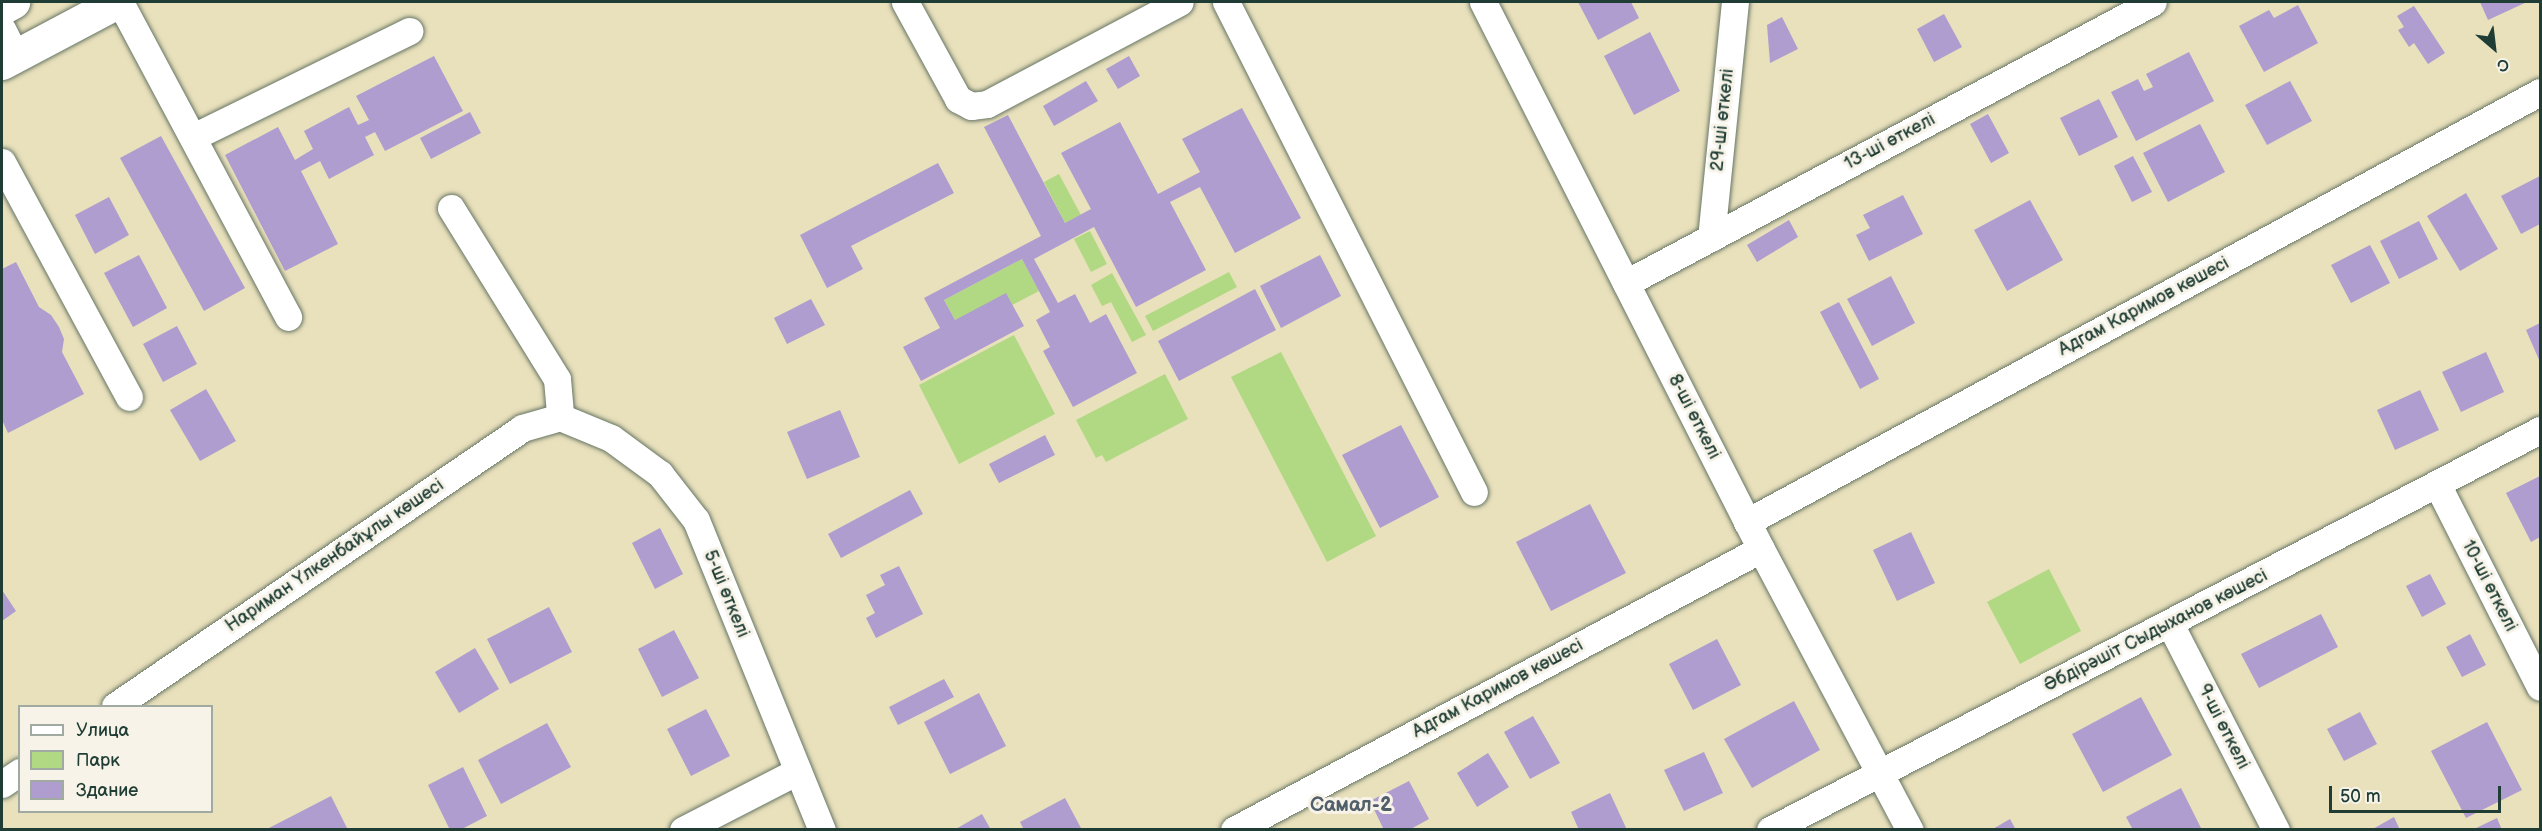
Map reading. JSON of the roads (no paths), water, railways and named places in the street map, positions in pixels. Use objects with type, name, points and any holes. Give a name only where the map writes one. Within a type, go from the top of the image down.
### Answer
[{"type":"main road","points":[[2,8],[13,2]]},
{"type":"main road","points":[[6,49],[118,2]]},
{"type":"street","points":[[118,2],[193,137],[288,317]]},
{"type":"street","points":[[905,2],[958,99],[971,106],[987,104],[1180,2]]},
{"type":"street","points":[[1226,2],[1474,492]]},
{"type":"street","name":"8-ші өткелі","points":[[1484,2],[1747,522],[1910,830]]},
{"type":"street","name":"29-ші өткелі","points":[[1711,238],[1736,2]]},
{"type":"street","name":"13-ші өткелі","points":[[1626,283],[2154,2]]},
{"type":"street","points":[[193,137],[409,31]]},
{"type":"street","name":"Адгам Каримов көшесі","points":[[1747,522],[2541,92]]},
{"type":"street","points":[[2,162],[129,397]]},
{"type":"street","points":[[452,208],[557,379],[560,417]]},
{"type":"street","name":"Нариман Үлкенбайұлы көшесі","points":[[116,705],[522,428],[560,417]]},
{"type":"street","name":"5-ші өткелі","points":[[560,417],[611,438],[660,474],[696,520],[822,830]]},
{"type":"street","name":"Әбдірәшіт Сыдыханов көшесі","points":[[1770,830],[2438,486],[2541,430]]},
{"type":"street","name":"10-ші өткелі","points":[[2438,486],[2541,687]]},
{"type":"street","name":"Адгам Каримов көшесі","points":[[1234,830],[1761,549]]},
{"type":"street","name":"9-ші өткелі","points":[[2170,624],[2276,830]]},
{"type":"street","points":[[683,830],[798,771]]},
{"type":"street","points":[[2,784],[18,773]]},
{"type":"district","name":"Самал-2","points":[[1351,805]]}]
